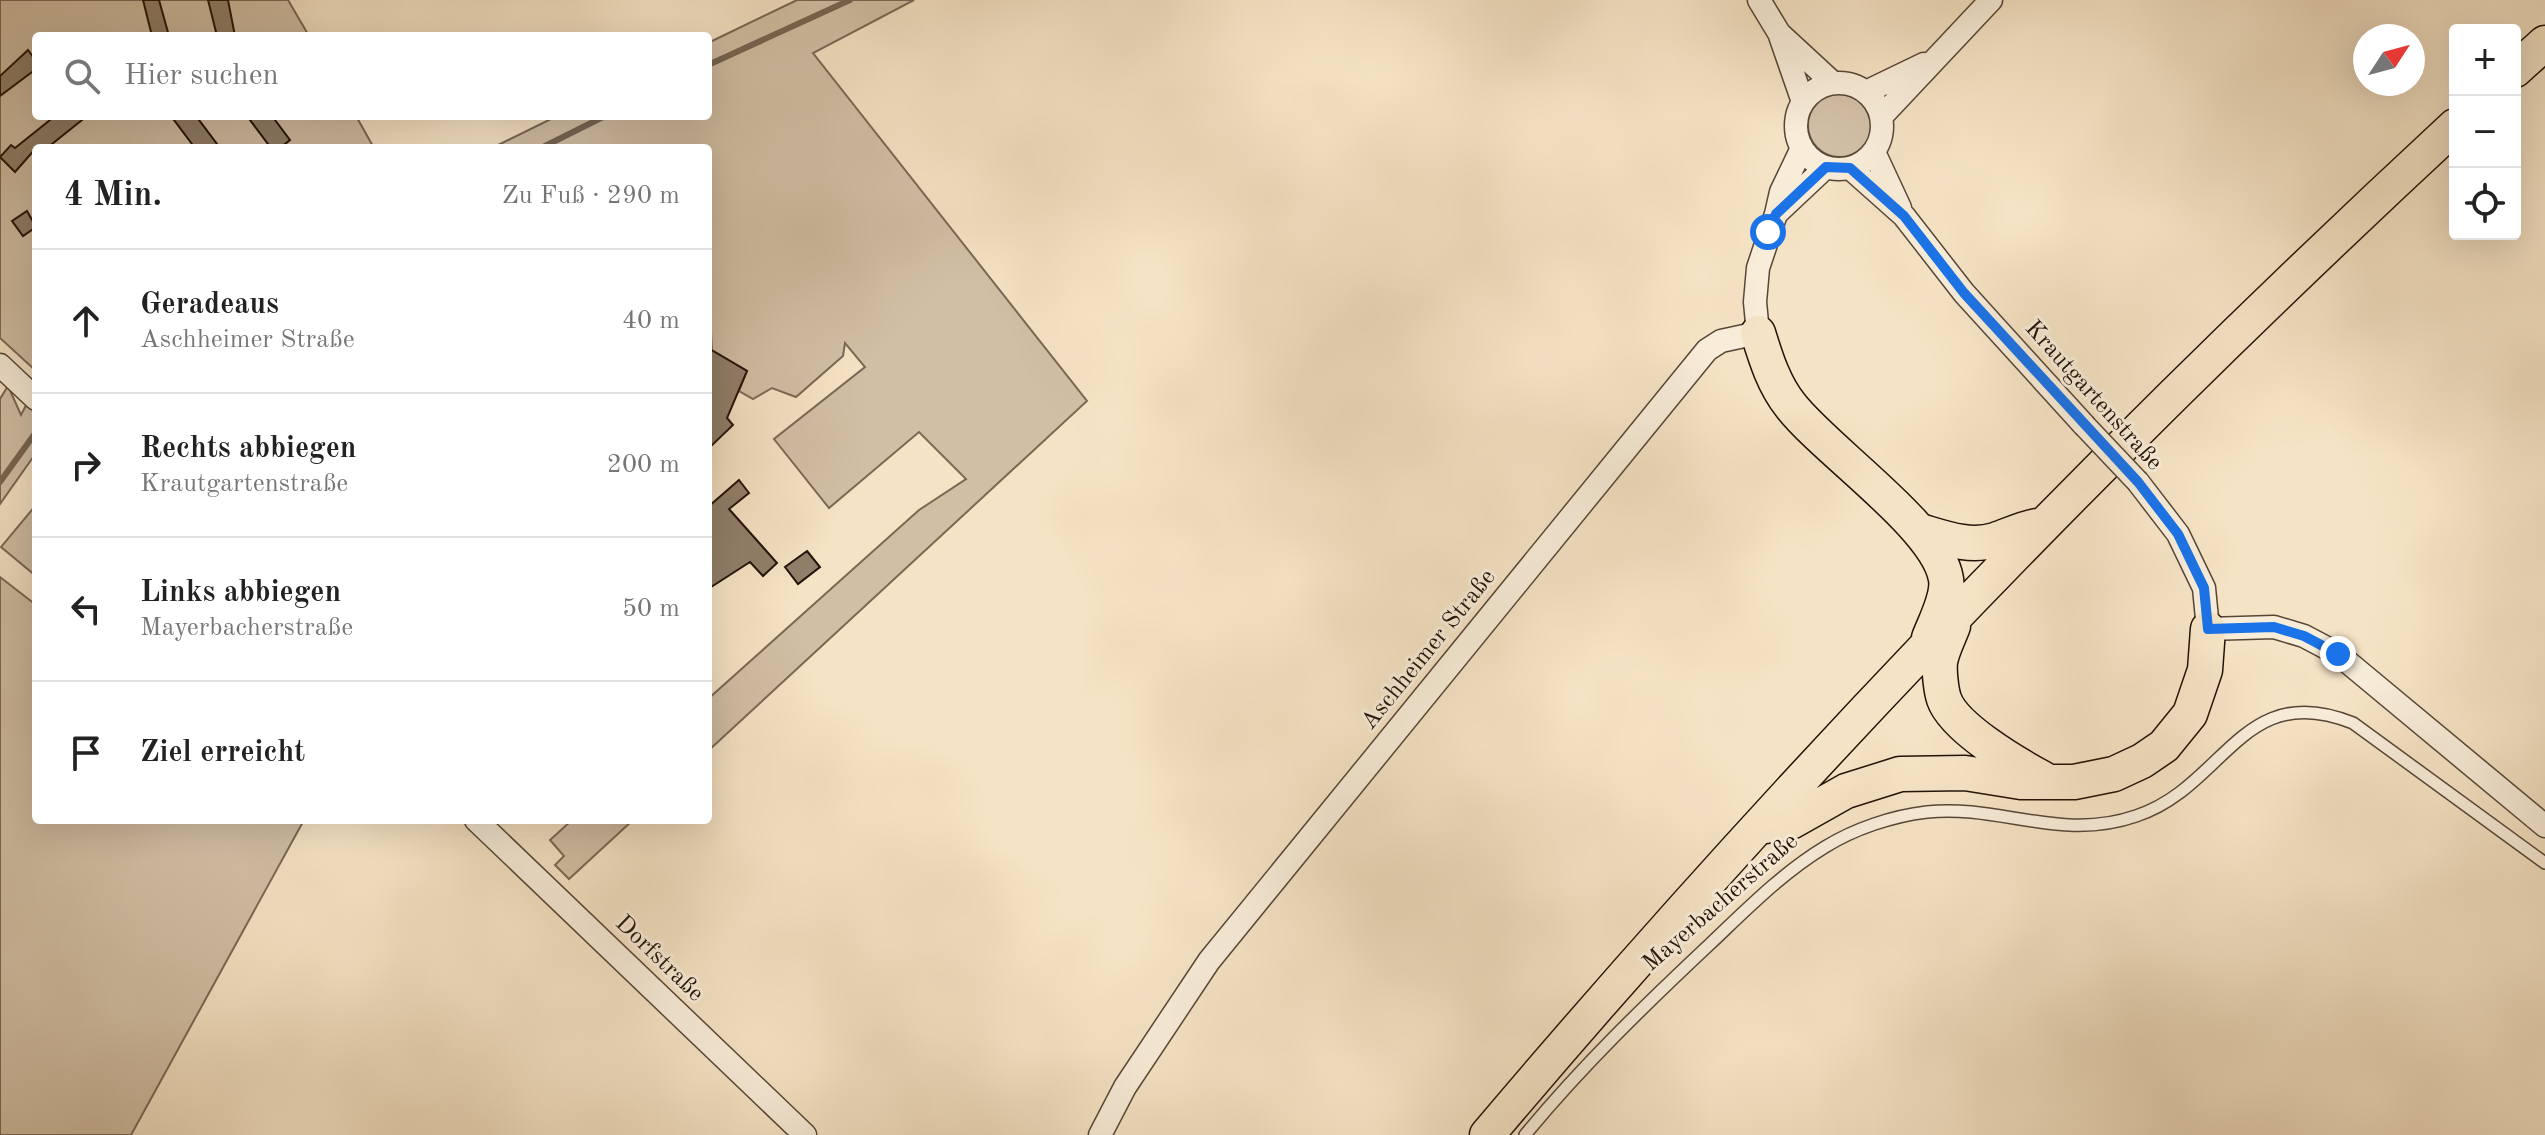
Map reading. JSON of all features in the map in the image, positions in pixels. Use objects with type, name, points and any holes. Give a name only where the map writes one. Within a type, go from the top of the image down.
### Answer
[{"type":"main road","points":[[2521,65],[2545,43]]},
{"type":"main road","points":[[1487,1135],[1759,827],[2042,525],[2174,393],[2449,132]]},
{"type":"main road","points":[[1758,333],[1768,366],[1791,407],[1920,531],[1939,559],[1947,582],[1925,650]]},
{"type":"main road","points":[[1920,531],[1973,544],[1994,541],[2019,529],[2042,525]]},
{"type":"main road","points":[[1957,616],[1940,661],[1945,701],[1985,743],[2050,782]]},
{"type":"main road","points":[[1759,827],[1791,822],[1846,791],[1900,774],[1965,773],[2021,782],[2074,782],[2114,774],[2164,746],[2190,714],[2205,670],[2208,629]]},
{"type":"street","points":[[1759,0],[1779,33],[1803,102]]},
{"type":"street","points":[[1881,117],[1991,0]]},
{"type":"street","points":[[1779,33],[1833,83]]},
{"type":"street","points":[[1866,92],[1933,60]]},
{"type":"street","points":[[1833,83],[1845,83],[1866,92],[1878,107],[1881,117],[1882,129],[1874,152],[1850,168],[1826,167],[1816,162],[1802,148],[1796,125],[1803,102],[1811,93],[1833,83]]},
{"type":"street","points":[[1758,333],[1755,302],[1758,268],[1781,192],[1802,148]]},
{"type":"street","name":"Krautgartenstraße","points":[[1874,152],[1904,216]]},
{"type":"street","points":[[1776,214],[1826,167]]},
{"type":"street","name":"Krautgartenstraße","points":[[1850,168],[1904,216],[1964,293],[2138,482],[2178,534],[2204,588],[2208,629]]},
{"type":"street","name":"Aschheimer Straße","points":[[1100,1135],[1125,1087],[1209,961],[1707,350],[1721,341],[1758,333]]},
{"type":"street","points":[[0,365],[32,395]]},
{"type":"street","points":[[2208,629],[2274,627],[2304,636],[2338,654],[2545,826]]},
{"type":"street","name":"Dorfstraße","points":[[480,824],[805,1135]]},
{"type":"lane","name":"Mayerbacherstraße","points":[[1525,1135],[1558,1095],[1666,985],[1766,891],[1825,846],[1851,832],[1928,812],[1982,813],[2069,826],[2097,825],[2135,817],[2162,806],[2187,788],[2245,733],[2280,714],[2304,710],[2329,713],[2353,723],[2545,863]]},
{"type":"shaded area","points":[[0,0],[288,0],[307,32],[32,32],[32,120],[358,120],[372,144],[32,144],[32,367],[0,338]]},
{"type":"shaded area","points":[[797,0],[914,0],[813,53],[1087,401],[712,747],[712,695],[919,510],[966,479],[919,432],[829,508],[774,439],[865,367],[845,343],[843,356],[796,397],[772,388],[753,399],[739,391],[747,371],[712,350],[712,144],[500,144],[549,120],[712,120],[712,41]]},
{"type":"shaded area","points":[[1834,93],[1846,93],[1863,102],[1870,113],[1870,137],[1863,148],[1846,157],[1834,157],[1822,152],[1813,143],[1808,131],[1808,119],[1813,107],[1822,98]]},
{"type":"shaded area","points":[[8,386],[21,415],[32,394],[32,459],[0,504],[0,399]]},
{"type":"shaded area","points":[[32,510],[32,573],[1,547]]},
{"type":"shaded area","points":[[0,577],[32,602],[32,824],[302,824],[131,1135],[0,1135]]},
{"type":"shaded area","points":[[568,824],[629,824],[569,879],[555,865],[564,856],[550,840]]},
{"type":"building","points":[[143,0],[159,0],[168,32],[151,32]]},
{"type":"building","points":[[208,0],[228,0],[234,32],[216,32]]},
{"type":"building","points":[[28,50],[32,56],[32,72],[0,96],[0,76]]},
{"type":"building","points":[[50,120],[82,120],[52,144],[32,144],[32,153],[15,172],[0,157],[11,145],[15,148]]},
{"type":"building","points":[[174,120],[199,120],[217,144],[192,144]]},
{"type":"building","points":[[250,120],[275,120],[290,140],[285,144],[268,144]]},
{"type":"building","points":[[27,211],[32,220],[32,230],[23,236],[12,221]]},
{"type":"building","points":[[712,350],[747,371],[727,418],[733,425],[712,445]]},
{"type":"building","points":[[739,480],[749,493],[729,509],[777,563],[763,576],[750,562],[712,586],[712,504]]},
{"type":"building","points":[[807,551],[820,567],[798,584],[785,567]]},
{"type":"waterway","points":[[712,63],[850,0]]},
{"type":"waterway","points":[[549,144],[597,120]]},
{"type":"waterway","points":[[0,482],[32,438]]},
{"type":"route","points":[[1768,232],[1776,214],[1826,167],[1850,168],[1904,216],[1964,293],[2138,482],[2178,534],[2204,588],[2208,629],[2274,627],[2304,636],[2338,654]]}]
